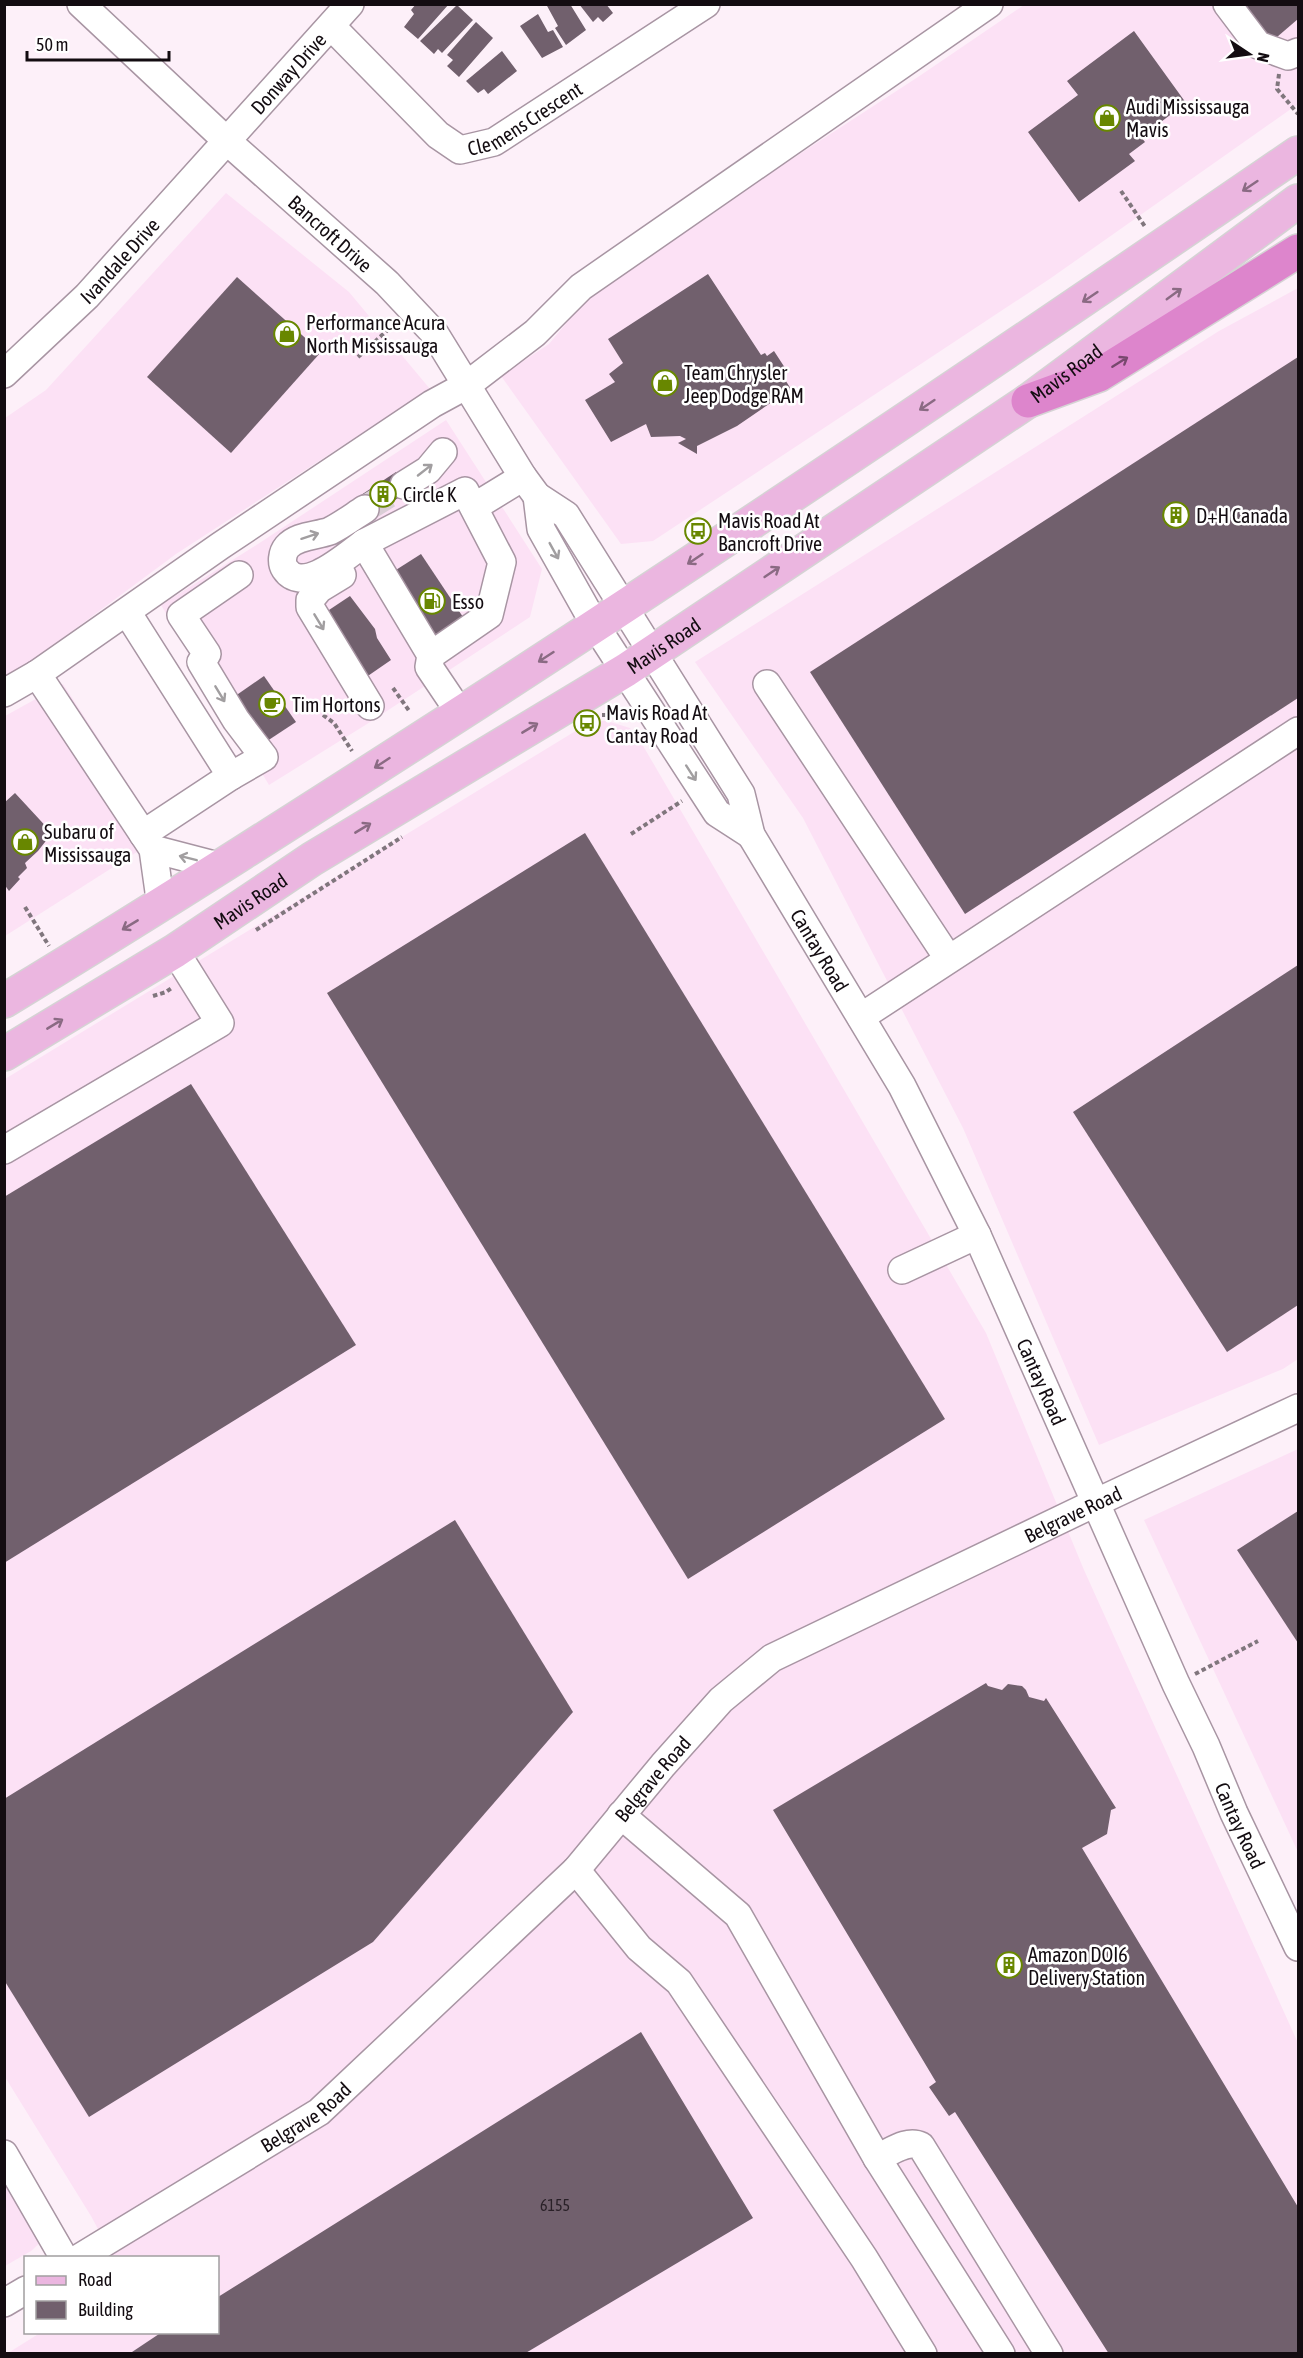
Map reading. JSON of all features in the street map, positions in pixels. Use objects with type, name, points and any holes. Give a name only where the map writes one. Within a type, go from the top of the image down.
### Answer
[{"type":"highway","points":[[1028,401],[1099,375],[1299,251]]},
{"type":"main road","points":[[4,1001],[161,906],[623,607],[1052,322],[1299,153]]},
{"type":"main road","name":"Mavis Road","points":[[4,1054],[175,951],[312,859],[654,652],[1028,401],[1299,201]]},
{"type":"street","name":"Bancroft Drive","points":[[81,4],[228,142],[387,283],[435,334],[530,487],[541,529],[595,625],[626,670]]},
{"type":"street","name":"Donway Drive","points":[[228,142],[350,4]]},
{"type":"street","name":"Clemens Crescent","points":[[330,26],[438,135],[460,150],[494,141],[706,4]]},
{"type":"street","points":[[4,693],[37,675],[432,404],[467,385],[534,333],[581,287],[989,4]]},
{"type":"street","points":[[1227,4],[1258,45],[1290,53]]},
{"type":"street","name":"Ivandale Drive","points":[[4,374],[87,296],[228,142]]},
{"type":"street","points":[[404,485],[428,470],[443,452]]},
{"type":"street","name":"Bancroft Drive","points":[[530,487],[566,515],[654,652]]},
{"type":"street","points":[[474,507],[530,487]]},
{"type":"street","points":[[365,509],[329,531],[306,536],[287,546],[282,558],[284,568],[291,574],[306,579],[368,550],[465,491],[502,562],[489,615],[431,655]]},
{"type":"street","points":[[368,550],[431,655],[429,666],[460,713]]},
{"type":"street","points":[[368,550],[319,589],[310,600],[310,607],[370,706]]},
{"type":"street","points":[[148,842],[231,776],[264,757],[236,720],[201,662],[207,654],[182,615],[239,574]]},
{"type":"street","points":[[127,612],[231,776]]},
{"type":"street","name":"Cantay Road","points":[[654,652],[741,794],[751,835],[902,1086],[977,1235],[1234,1813],[1299,1947]]},
{"type":"street","name":"Cantay Road","points":[[626,670],[717,813],[751,835]]},
{"type":"street","points":[[37,675],[148,842],[161,906]]},
{"type":"street","points":[[766,684],[948,958]]},
{"type":"street","points":[[861,1017],[948,958],[1299,731]]},
{"type":"street","points":[[148,842],[222,867]]},
{"type":"street","points":[[4,1150],[220,1023],[175,951]]},
{"type":"street","points":[[902,1270],[977,1235]]},
{"type":"street","name":"Belgrave Road","points":[[83,2256],[319,2112],[576,1870],[721,1700],[772,1658],[1299,1408]]},
{"type":"street","points":[[621,1815],[738,1915],[878,2158],[1001,2354]]},
{"type":"street","points":[[576,1870],[639,1948],[679,1982],[857,2248],[923,2354]]},
{"type":"street","points":[[878,2158],[908,2144],[921,2146],[1049,2354]]},
{"type":"street","points":[[4,2154],[63,2256]]},
{"type":"street","points":[[4,2303],[24,2291]]},
{"type":"path","points":[[1290,53],[1277,89],[1299,114]]},
{"type":"path","points":[[1121,191],[1146,229]]},
{"type":"path","points":[[358,357],[392,327]]},
{"type":"path","points":[[393,688],[410,712]]},
{"type":"path","points":[[323,715],[334,723],[352,751]]},
{"type":"path","points":[[631,834],[682,801]]},
{"type":"path","points":[[25,907],[50,946]]},
{"type":"path","points":[[1176,1684],[1258,1641]]},
{"type":"shaded area","points":[[1024,5],[1298,5],[1298,104],[1051,278],[653,541],[621,544],[501,376],[549,344],[597,286],[918,77]]},
{"type":"shaded area","points":[[226,193],[349,292],[430,389],[176,554],[5,681],[5,418],[46,390]]},
{"type":"shaded area","points":[[1298,288],[1298,1359],[1283,1369],[1099,1445],[963,1128],[803,818],[695,662],[1219,331]]},
{"type":"shaded area","points":[[446,420],[542,569],[530,617],[269,785],[161,605]]},
{"type":"shaded area","points":[[63,684],[162,836],[5,936],[5,716]]},
{"type":"shaded area","points":[[592,721],[607,721],[630,728],[642,744],[986,1333],[1084,1570],[1298,2043],[1298,2353],[8,2353],[38,2334],[219,2334],[219,2256],[112,2256],[91,2216],[5,2077],[5,1079]]},
{"type":"shaded area","points":[[1298,1449],[1298,1852],[1144,1520]]},
{"type":"shaded area","points":[[4,2170],[46,2237],[31,2251],[5,2266]]},
{"type":"building","points":[[416,4],[449,4],[418,39],[404,27],[414,14],[411,10]]},
{"type":"building","points":[[546,4],[570,4],[586,30],[566,45],[555,28],[558,26]]},
{"type":"building","points":[[579,4],[606,4],[613,13],[603,22],[598,17],[593,22]]},
{"type":"building","points":[[1242,4],[1298,4],[1298,19],[1277,37],[1264,40]]},
{"type":"building","points":[[457,5],[473,20],[442,53],[438,49],[434,54],[420,41]]},
{"type":"building","points":[[538,14],[548,32],[553,30],[563,47],[542,58],[520,26]]},
{"type":"building","points":[[476,22],[493,38],[459,77],[447,66],[453,60],[447,55]]},
{"type":"building","name":"Audi Mississauga Mavis","points":[[1134,31],[1186,103],[1141,137],[1145,142],[1129,154],[1135,161],[1079,202],[1028,132],[1078,95],[1067,81]]},
{"type":"building","points":[[502,51],[517,71],[488,94],[484,89],[478,93],[466,81]]},
{"type":"building","points":[[708,274],[761,355],[765,353],[767,356],[774,351],[787,371],[782,375],[791,389],[737,426],[697,446],[697,454],[678,443],[686,439],[680,436],[651,437],[646,424],[611,442],[585,400],[615,382],[609,374],[623,363],[608,339]]},
{"type":"building","points":[[237,277],[321,352],[231,453],[147,377]]},
{"type":"building","name":"D+H Canada","points":[[1298,357],[1298,698],[965,914],[810,672]]},
{"type":"building","name":"Circle K","points":[[396,472],[409,491],[370,516],[358,497]]},
{"type":"building","points":[[421,554],[467,623],[434,645],[388,575]]},
{"type":"building","points":[[350,596],[375,629],[377,638],[391,660],[362,680],[320,616]]},
{"type":"building","points":[[264,676],[296,722],[258,747],[228,701]]},
{"type":"building","name":"Subaru of Mississauga","points":[[15,793],[52,833],[25,863],[27,868],[9,891],[4,884],[4,803]]},
{"type":"building","points":[[585,833],[945,1419],[688,1579],[327,993]]},
{"type":"building","points":[[1298,965],[1298,1305],[1227,1352],[1073,1112]]},
{"type":"building","points":[[191,1084],[356,1345],[4,1563],[4,1197]]},
{"type":"building","points":[[1298,1511],[1298,1643],[1237,1550]]},
{"type":"building","points":[[455,1520],[573,1712],[373,1942],[89,2117],[4,1980],[4,1799]]},
{"type":"building","name":"Amazon DOI6 Delivery Station","points":[[986,1683],[988,1686],[1002,1690],[1008,1684],[1022,1686],[1029,1697],[1044,1701],[1046,1698],[1116,1808],[1111,1810],[1107,1834],[1082,1848],[1298,2207],[1298,2354],[1109,2354],[955,2112],[949,2116],[929,2087],[936,2082],[773,1810]]},
{"type":"building","points":[[641,2032],[753,2218],[524,2354],[129,2354],[159,2334],[219,2334],[219,2296]]},
{"type":"tunnel","points":[[365,509],[404,485]]},
{"type":"place","name":"Audi Mississauga Mavis","points":[[1107,118]]},
{"type":"place","name":"Performance Acura North Mississauga","points":[[287,334]]},
{"type":"place","name":"Team Chrysler Jeep Dodge RAM","points":[[665,383]]},
{"type":"place","name":"Circle K","points":[[383,494]]},
{"type":"place","name":"D+H Canada","points":[[1176,515]]},
{"type":"place","name":"Mavis Road At Bancroft Drive","points":[[698,531]]},
{"type":"place","name":"Esso","points":[[432,601]]},
{"type":"place","name":"Tim Hortons","points":[[272,704]]},
{"type":"place","name":"Mavis Road At Cantay Road","points":[[587,723]]},
{"type":"place","name":"Subaru of Mississauga","points":[[25,842]]},
{"type":"place","name":"Amazon DOI6 Delivery Station","points":[[1009,1965]]}]
